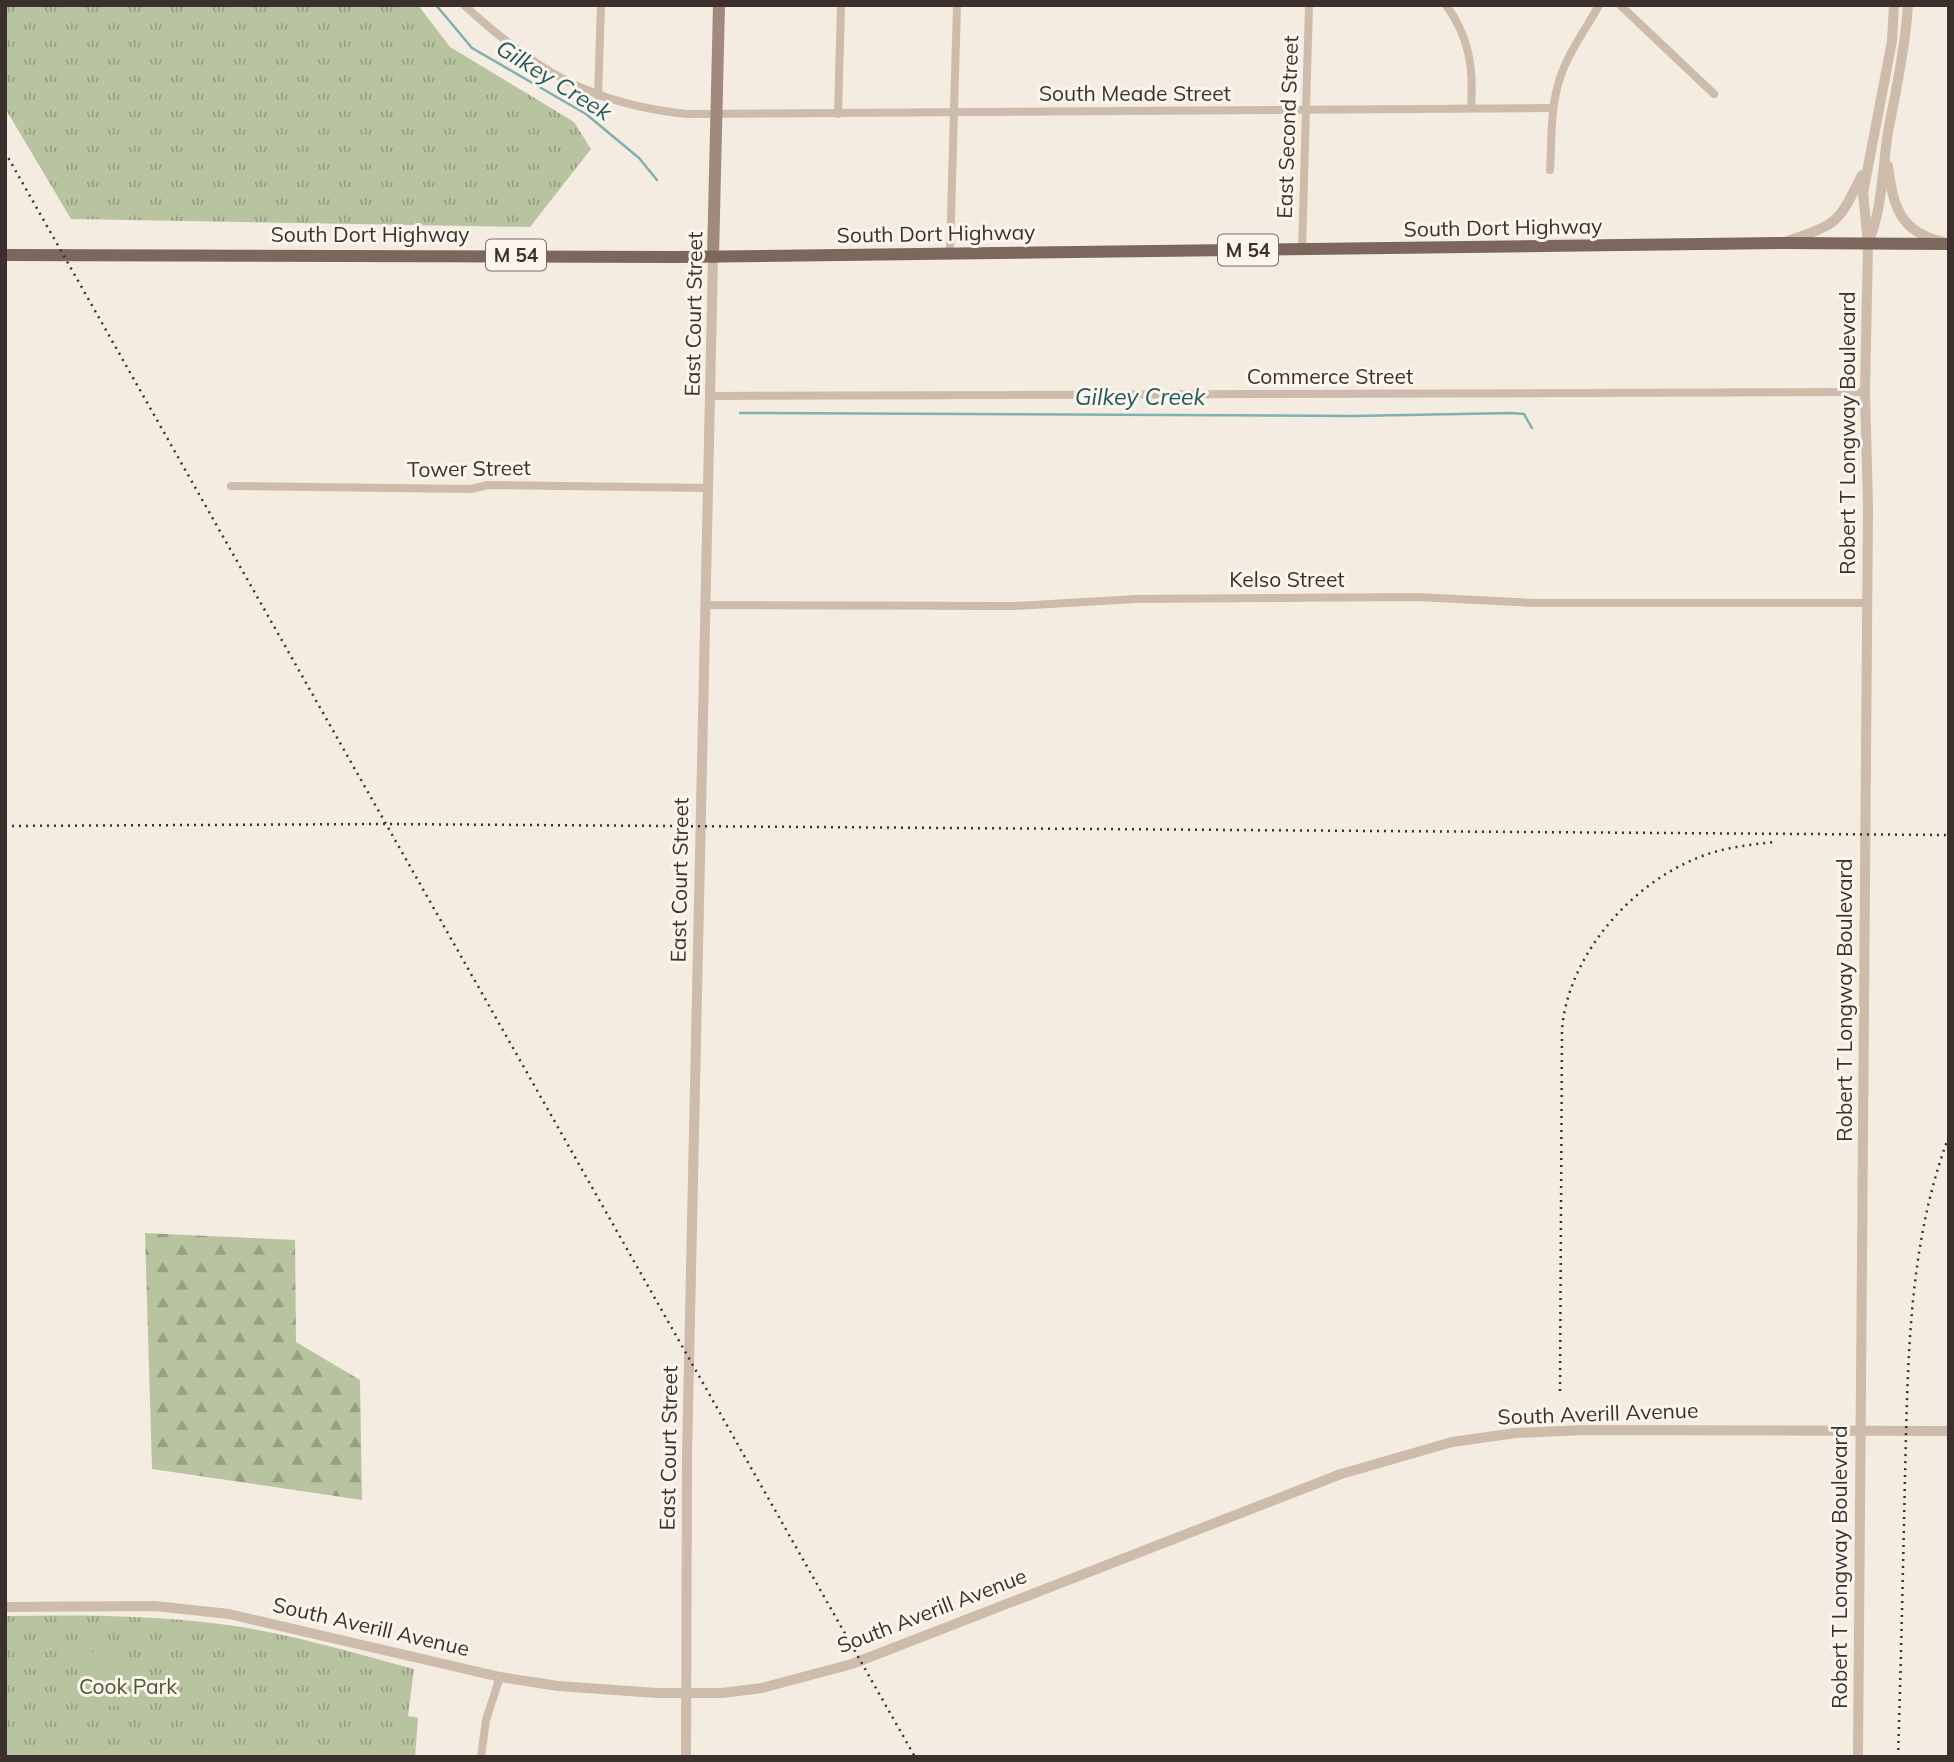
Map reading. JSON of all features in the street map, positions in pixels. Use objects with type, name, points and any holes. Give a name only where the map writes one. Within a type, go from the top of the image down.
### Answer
[{"type":"main road","name":"East Court Street","points":[[713,257],[719,5]]},
{"type":"main road","name":"South Dort Highway","points":[[5,255],[713,257],[950,252],[1868,243]]},
{"type":"main road","name":"M 54","points":[[1868,243],[1949,244]]},
{"type":"street","name":"South Meade Street","points":[[464,5],[534,63],[598,96],[650,110],[718,115],[1553,108]]},
{"type":"street","points":[[598,96],[601,5]]},
{"type":"street","points":[[838,114],[841,5]]},
{"type":"street","points":[[950,252],[957,5]]},
{"type":"street","name":"East Second Street","points":[[1302,250],[1309,5]]},
{"type":"street","points":[[1446,5],[1461,26],[1471,55],[1471,107]]},
{"type":"street","points":[[1550,170],[1553,108],[1560,78],[1573,48],[1600,5]]},
{"type":"street","points":[[1620,5],[1714,94]]},
{"type":"street","name":"Robert T Longway Boulevard","points":[[1858,1757],[1867,603],[1865,392],[1868,243],[1863,211],[1867,166],[1892,41],[1894,5]]},
{"type":"street","name":"Robert T Longway Boulevard","points":[[1868,243],[1877,215],[1888,133],[1904,55],[1908,5]]},
{"type":"street","points":[[1888,133],[1888,166],[1894,206],[1914,228],[1933,240],[1949,244]]},
{"type":"street","points":[[1783,243],[1812,233],[1841,216],[1867,166]]},
{"type":"street","name":"East Court Street","points":[[686,1757],[688,1423],[713,257]]},
{"type":"street","name":"Commerce Street","points":[[712,396],[1865,392]]},
{"type":"street","name":"Tower Street","points":[[231,485],[471,489],[488,485],[709,488]]},
{"type":"street","name":"Kelso Street","points":[[707,605],[1014,606],[1136,599],[1417,597],[1534,603],[1867,603]]},
{"type":"street","name":"South Averill Avenue","points":[[5,1607],[155,1606],[229,1614],[500,1677],[558,1686],[686,1694],[762,1688],[852,1664],[1341,1474],[1452,1442],[1563,1431],[1949,1431]]},
{"type":"street","points":[[481,1757],[486,1720],[500,1677]]},
{"type":"green space","points":[[5,5],[418,5],[450,47],[574,122],[591,149],[530,227],[71,219],[5,108]]},
{"type":"green space","points":[[145,1233],[295,1240],[296,1342],[360,1380],[362,1500],[152,1469]]},
{"type":"green space","name":"Cook Park","points":[[5,1616],[140,1617],[220,1624],[294,1637],[414,1669],[408,1716],[418,1718],[415,1757],[5,1757]]},
{"type":"green space","points":[[85,1652],[122,1653],[122,1677],[84,1676]]},
{"type":"green space","points":[[84,1681],[121,1682],[121,1706],[83,1705]]},
{"type":"waterway","name":"Gilkey Creek","points":[[436,5],[472,48],[586,114],[639,158],[657,180]]},
{"type":"waterway","name":"Gilkey Creek","points":[[740,413],[1353,416],[1512,413],[1524,414],[1532,428]]},
{"type":"railway","points":[[5,152],[915,1757]]},
{"type":"railway","points":[[5,826],[385,824],[1949,835]]},
{"type":"railway","points":[[1560,1391],[1562,1029],[1576,976],[1606,927],[1647,887],[1671,871],[1704,855],[1774,842]]},
{"type":"railway","points":[[1898,1757],[1909,1346],[1925,1219],[1949,1136]]}]
